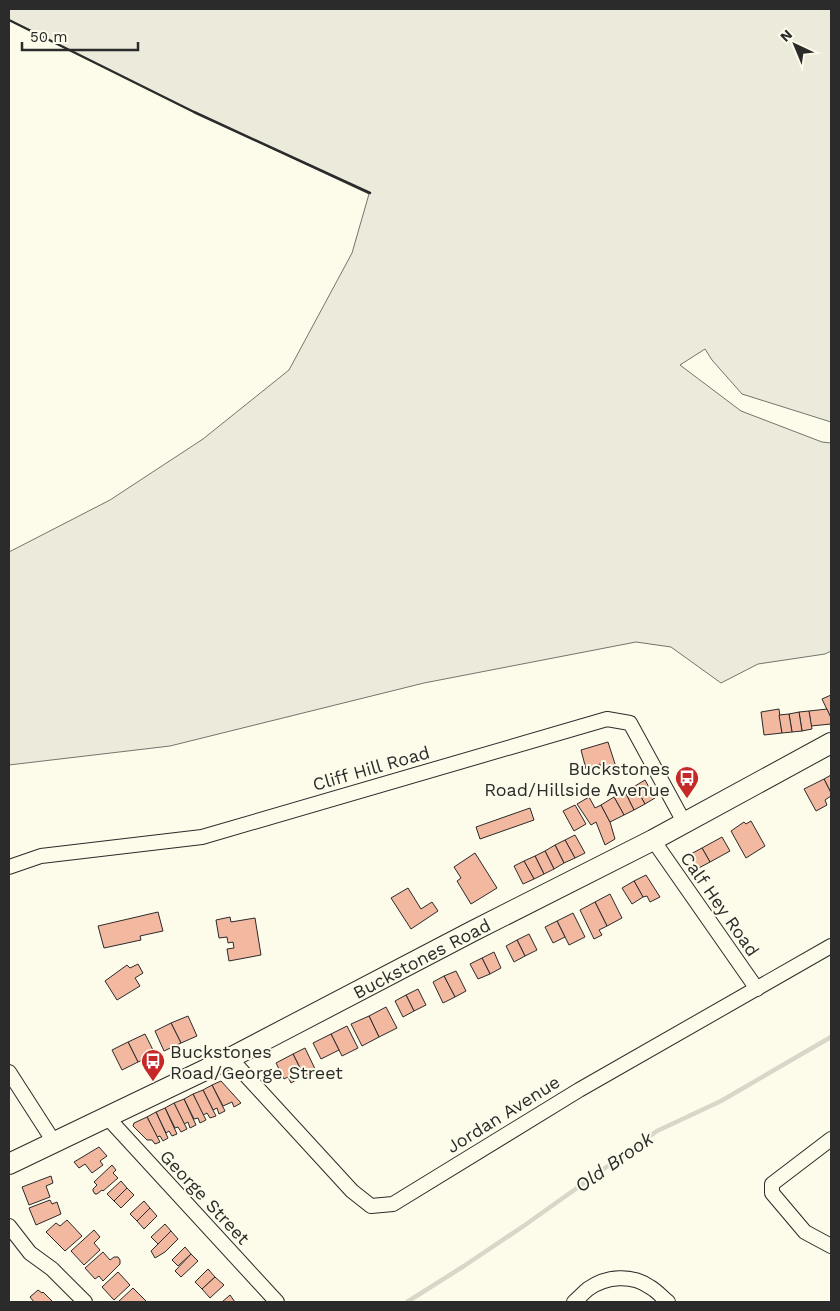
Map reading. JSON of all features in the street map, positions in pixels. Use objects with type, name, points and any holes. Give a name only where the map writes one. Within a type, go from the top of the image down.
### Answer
[{"type":"main road","name":"Buckstones Road","points":[[9,1164],[230,1058],[473,931],[653,840],[831,744]]},
{"type":"street","name":"Cliff Hill Road","points":[[9,867],[41,856],[202,837],[607,720],[630,723],[684,822]]},
{"type":"street","name":"Calf Hey Road","points":[[653,840],[757,989]]},
{"type":"street","name":"Jordan Avenue","points":[[230,1058],[352,1191],[371,1206],[393,1204],[579,1090],[831,946]]},
{"type":"street","points":[[9,1072],[54,1142]]},
{"type":"street","name":"George Street","points":[[107,1116],[277,1302]]},
{"type":"street","points":[[831,1139],[772,1184],[772,1194],[805,1232],[831,1246]]},
{"type":"street","points":[[9,1226],[30,1253],[52,1269],[85,1302]]},
{"type":"street","points":[[574,1302],[588,1289],[614,1278],[635,1280],[650,1286],[668,1302]]},
{"type":"shaded area","points":[[9,9],[831,9],[831,422],[742,394],[712,360],[705,349],[680,365],[741,411],[822,442],[831,443],[831,651],[825,654],[758,664],[721,683],[671,647],[636,642],[424,683],[170,746],[9,765],[9,552],[110,500],[203,439],[289,370],[352,253],[369,194],[194,112],[9,20]]},
{"type":"building","points":[[831,695],[831,718],[822,699]]},
{"type":"building","points":[[779,709],[782,733],[764,735],[761,712]]},
{"type":"building","points":[[827,709],[831,718],[831,724],[811,726],[809,711]]},
{"type":"building","points":[[809,711],[812,729],[802,731],[799,712]]},
{"type":"building","points":[[799,712],[802,731],[792,732],[789,714]]},
{"type":"building","points":[[789,714],[792,732],[782,733],[779,715]]},
{"type":"building","points":[[608,742],[617,770],[603,774],[600,764],[586,769],[581,750]]},
{"type":"building","points":[[831,775],[831,793],[824,779]]},
{"type":"building","points":[[824,779],[831,796],[825,800],[827,805],[816,811],[804,789]]},
{"type":"building","points":[[645,780],[655,798],[645,804],[635,786]]},
{"type":"building","points":[[635,786],[645,804],[634,810],[625,792]]},
{"type":"building","points":[[625,792],[634,810],[624,815],[614,797]]},
{"type":"building","points":[[589,797],[595,808],[601,805],[610,822],[615,839],[605,845],[596,822],[591,825],[577,804]]},
{"type":"building","points":[[614,797],[624,815],[610,822],[601,805]]},
{"type":"building","points":[[575,805],[586,824],[574,831],[563,811]]},
{"type":"building","points":[[530,808],[534,820],[480,839],[476,827]]},
{"type":"building","points":[[751,821],[765,846],[746,858],[731,831],[744,822],[746,824]]},
{"type":"building","points":[[575,835],[585,853],[575,858],[565,840]]},
{"type":"building","points":[[722,837],[730,851],[710,862],[702,848]]},
{"type":"building","points":[[565,840],[575,858],[564,863],[555,845]]},
{"type":"building","points":[[555,845],[564,863],[554,869],[545,851]]},
{"type":"building","points":[[702,848],[710,862],[697,869],[689,855]]},
{"type":"building","points":[[545,851],[554,869],[544,874],[535,856]]},
{"type":"building","points":[[475,853],[497,888],[471,904],[457,881],[461,878],[454,867]]},
{"type":"building","points":[[535,856],[544,874],[534,879],[524,861]]},
{"type":"building","points":[[524,861],[534,879],[523,884],[514,866]]},
{"type":"building","points":[[646,875],[660,897],[650,902],[647,896],[643,897],[634,881]]},
{"type":"building","points":[[634,881],[643,897],[632,904],[622,888]]},
{"type":"building","points":[[408,888],[421,909],[432,902],[438,911],[411,929],[391,898]]},
{"type":"building","points":[[610,894],[622,918],[607,926],[595,902]]},
{"type":"building","points":[[595,902],[607,926],[599,930],[602,935],[594,939],[580,910]]},
{"type":"building","points":[[158,912],[163,931],[140,936],[141,940],[104,948],[98,926]]},
{"type":"building","points":[[573,913],[585,937],[569,945],[557,921]]},
{"type":"building","points":[[230,917],[231,922],[255,918],[261,955],[229,961],[227,949],[234,948],[233,942],[228,943],[227,937],[219,938],[216,920]]},
{"type":"building","points":[[557,921],[565,937],[553,943],[545,927]]},
{"type":"building","points":[[529,934],[537,950],[525,956],[517,940]]},
{"type":"building","points":[[517,940],[525,956],[514,962],[506,946]]},
{"type":"building","points":[[494,952],[501,968],[490,974],[482,958]]},
{"type":"building","points":[[482,958],[490,974],[478,979],[470,964]]},
{"type":"building","points":[[138,964],[143,973],[135,978],[140,986],[117,1000],[105,981],[127,965],[130,968]]},
{"type":"building","points":[[456,971],[466,991],[455,997],[444,976]]},
{"type":"building","points":[[444,976],[455,997],[443,1003],[433,982]]},
{"type":"building","points":[[418,989],[426,1005],[414,1011],[406,995]]},
{"type":"building","points":[[406,995],[414,1011],[403,1017],[395,1001]]},
{"type":"building","points":[[386,1007],[397,1028],[379,1037],[369,1016]]},
{"type":"building","points":[[188,1016],[197,1036],[181,1043],[171,1023]]},
{"type":"building","points":[[369,1016],[379,1037],[362,1046],[351,1024]]},
{"type":"building","points":[[171,1023],[181,1043],[164,1051],[155,1031]]},
{"type":"building","points":[[347,1026],[358,1048],[342,1056],[331,1034]]},
{"type":"building","points":[[145,1034],[155,1054],[138,1062],[128,1042]]},
{"type":"building","points":[[331,1034],[339,1050],[321,1059],[313,1043]]},
{"type":"building","points":[[128,1042],[138,1062],[122,1070],[112,1050]]},
{"type":"building","points":[[305,1048],[316,1071],[304,1076],[293,1054]]},
{"type":"building","points":[[293,1054],[301,1070],[293,1074],[296,1080],[291,1083],[288,1077],[284,1079],[276,1063]]},
{"type":"building","points":[[221,1081],[241,1103],[234,1107],[232,1102],[223,1106],[212,1085]]},
{"type":"building","points":[[212,1085],[225,1111],[219,1114],[217,1108],[213,1110],[203,1090]]},
{"type":"building","points":[[203,1090],[216,1116],[210,1118],[207,1113],[203,1115],[193,1094]]},
{"type":"building","points":[[193,1094],[206,1120],[200,1123],[198,1118],[194,1119],[184,1099]]},
{"type":"building","points":[[184,1099],[196,1125],[190,1128],[188,1122],[184,1124],[174,1103]]},
{"type":"building","points":[[174,1103],[187,1129],[181,1132],[178,1127],[175,1128],[165,1108]]},
{"type":"building","points":[[165,1108],[177,1134],[172,1136],[169,1131],[166,1133],[156,1112]]},
{"type":"building","points":[[156,1112],[168,1138],[163,1141],[160,1136],[157,1137],[147,1117]]},
{"type":"building","points":[[147,1117],[160,1142],[155,1144],[152,1140],[147,1140],[133,1126],[134,1123]]},
{"type":"building","points":[[99,1147],[107,1156],[100,1161],[103,1165],[92,1173],[85,1164],[79,1168],[74,1162]]},
{"type":"building","points":[[112,1165],[116,1170],[113,1173],[118,1178],[103,1191],[95,1194],[93,1189],[97,1185],[94,1182]]},
{"type":"building","points":[[51,1176],[53,1183],[46,1186],[50,1197],[29,1205],[22,1187]]},
{"type":"building","points":[[121,1181],[127,1188],[114,1201],[107,1194]]},
{"type":"building","points":[[127,1188],[134,1195],[121,1208],[114,1201]]},
{"type":"building","points":[[50,1200],[52,1204],[57,1202],[61,1214],[36,1225],[29,1208]]},
{"type":"building","points":[[144,1201],[150,1208],[137,1221],[130,1214]]},
{"type":"building","points":[[150,1208],[157,1216],[144,1229],[137,1221]]},
{"type":"building","points":[[67,1220],[82,1236],[65,1251],[46,1232],[56,1223],[60,1226]]},
{"type":"building","points":[[165,1224],[171,1231],[158,1244],[151,1237]]},
{"type":"building","points":[[94,1230],[100,1237],[94,1243],[100,1250],[84,1265],[71,1251]]},
{"type":"building","points":[[171,1231],[178,1239],[165,1252],[155,1258],[151,1251]]},
{"type":"building","points":[[185,1247],[191,1254],[178,1266],[172,1260]]},
{"type":"building","points":[[103,1252],[110,1260],[118,1257],[120,1264],[103,1281],[99,1276],[95,1279],[85,1268]]},
{"type":"building","points":[[191,1254],[198,1261],[181,1277],[175,1271]]},
{"type":"building","points":[[208,1269],[215,1277],[202,1289],[195,1282]]},
{"type":"building","points":[[118,1272],[130,1285],[114,1300],[102,1287]]},
{"type":"building","points":[[215,1277],[224,1285],[210,1298],[202,1289]]},
{"type":"building","points":[[133,1288],[146,1301],[118,1302]]},
{"type":"building","points":[[38,1290],[43,1292],[53,1302],[34,1302],[30,1297]]},
{"type":"building","points":[[230,1295],[235,1302],[222,1302]]},
{"type":"waterway","name":"Old Brook","points":[[407,1302],[525,1225],[657,1131],[721,1101],[831,1037]]},
{"type":"wall","points":[[9,20],[194,112],[370,193]]},
{"type":"place","name":"Buckstones Road/Hillside Avenue","points":[[687,799]]},
{"type":"place","name":"Buckstones Road/George Street","points":[[153,1082]]}]
